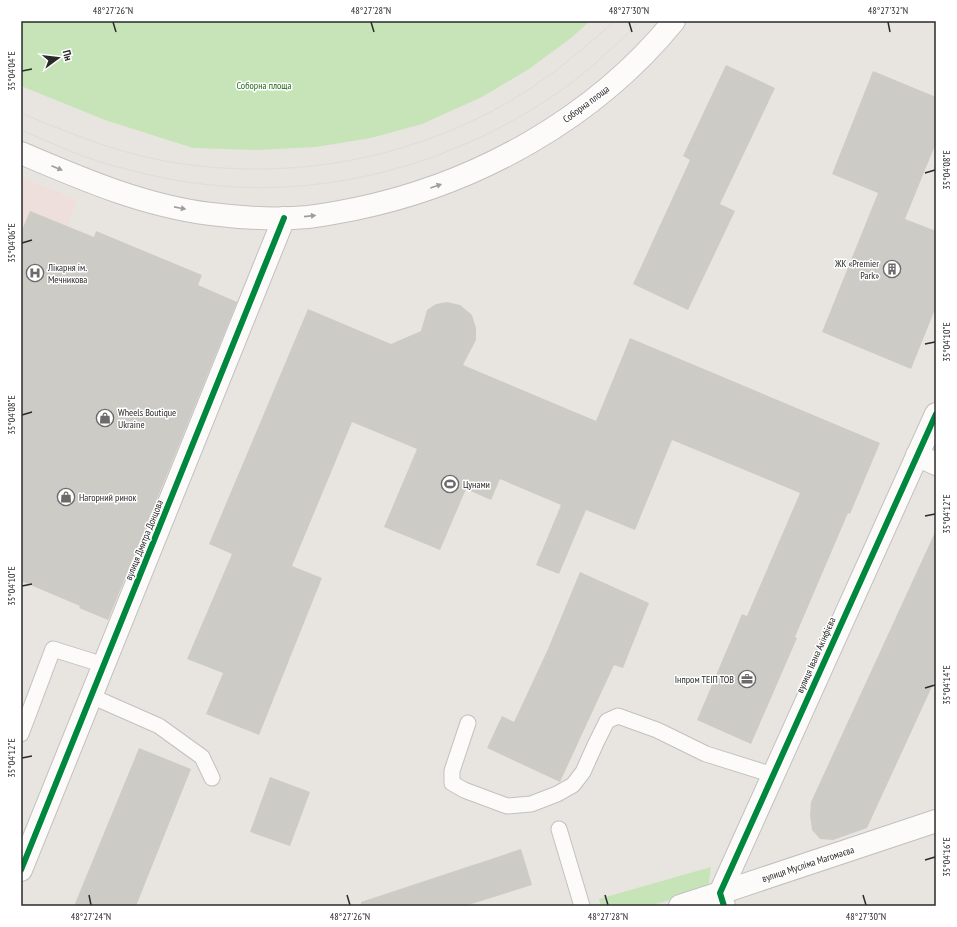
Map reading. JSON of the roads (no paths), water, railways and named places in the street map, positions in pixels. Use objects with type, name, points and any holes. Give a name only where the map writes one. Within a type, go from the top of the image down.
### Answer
[{"type":"street","name":"Соборна площа","points":[[21,154],[122,193],[165,205],[209,214],[284,218],[310,217],[339,212],[409,195],[444,183],[529,143],[570,117],[602,93],[635,64],[674,21]]},
{"type":"street","name":"вулиця Дмитра Донцова","points":[[21,870],[284,218]]},
{"type":"street","name":"вулиця Івана Акінфієва","points":[[722,899],[773,774],[927,460],[936,414]]},
{"type":"street","name":"вулиця Мусліма Магомаєва","points":[[680,906],[722,899],[936,821]]},
{"type":"lane","points":[[21,734],[53,649],[104,665]]},
{"type":"lane","points":[[91,696],[159,726],[202,757],[212,778]]},
{"type":"lane","points":[[468,722],[452,771],[452,783],[464,790],[507,806],[532,804],[574,785],[583,772],[607,721],[618,716],[657,730],[706,754],[773,774]]},
{"type":"lane","points":[[559,829],[582,906]]},
{"type":"tram line","points":[[21,113],[98,143],[137,155],[177,163],[220,168],[264,169],[307,167],[392,151],[433,137],[473,120],[512,100],[539,82],[565,63],[614,21]]},
{"type":"tram line","points":[[21,130],[96,161],[162,178],[202,184],[247,187],[293,186],[338,181],[382,172],[425,160],[468,143],[508,123],[547,100],[584,73],[640,21]]},
{"type":"place","name":"ЖК «Premier Park»","points":[[892,269]]},
{"type":"place","name":"Лікарня ім. Мечникова","points":[[35,273]]},
{"type":"place","name":"Wheels Boutique Ukraine","points":[[105,418]]},
{"type":"place","name":"Цунами","points":[[450,484]]},
{"type":"place","name":"Нагорний ринок","points":[[66,497]]},
{"type":"place","name":"Інпром ТЕІП ТОВ","points":[[747,679]]}]
